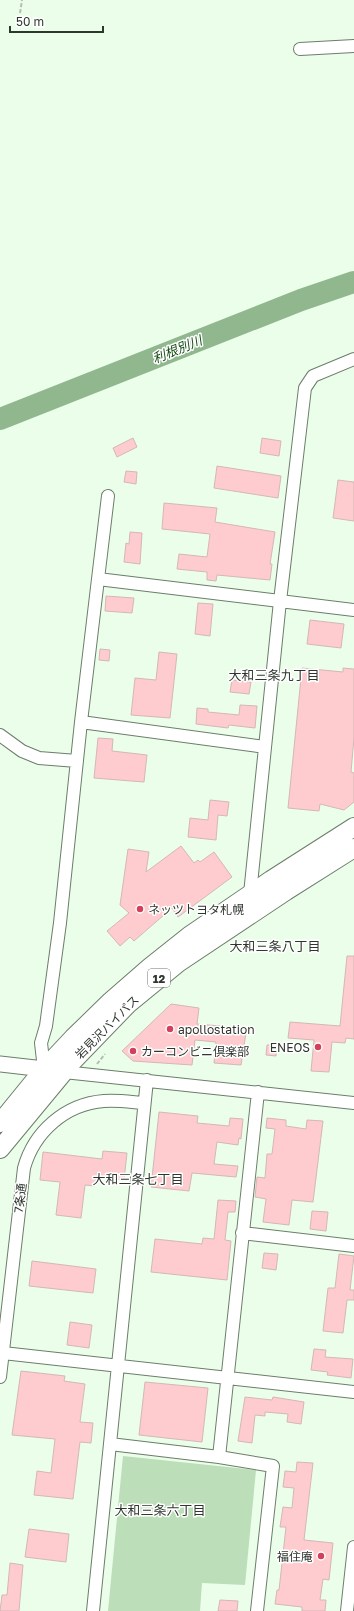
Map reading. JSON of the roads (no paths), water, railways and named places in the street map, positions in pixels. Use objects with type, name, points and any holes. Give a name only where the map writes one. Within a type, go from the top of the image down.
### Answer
[{"type":"highway","name":"岩見沢バイパス","points":[[0,1123],[44,1069],[100,1012],[150,967],[189,936],[250,894],[354,827]]},
{"type":"highway","name":"岩見沢バイパス","points":[[0,1150],[64,1072],[128,1004],[178,963],[354,848]]},
{"type":"main road","points":[[0,1064],[64,1072]]},
{"type":"street","points":[[300,49],[354,46]]},
{"type":"street","points":[[250,894],[280,601],[305,388],[313,376],[354,359]]},
{"type":"street","points":[[44,1069],[41,1043],[46,1026],[59,931],[81,722],[108,496]]},
{"type":"street","points":[[98,579],[354,610]]},
{"type":"street","points":[[81,722],[265,747]]},
{"type":"street","points":[[0,736],[22,751],[39,758],[77,761]]},
{"type":"street","points":[[64,1072],[354,1103]]},
{"type":"street","points":[[93,1611],[147,1080]]},
{"type":"street","points":[[219,1457],[258,1092]]},
{"type":"street","name":"7条通","points":[[0,1377],[24,1168],[32,1147],[45,1129],[58,1119],[74,1110],[102,1101],[144,1103]]},
{"type":"street","points":[[242,1233],[354,1246]]},
{"type":"street","points":[[3,1353],[354,1392]]},
{"type":"street","points":[[110,1444],[219,1457],[273,1466],[257,1611]]},
{"type":"street","points":[[347,1611],[354,1547]]},
{"type":"waterway","name":"利根別川","points":[[0,419],[301,300],[354,282]]},
{"type":"place","name":"ネッツトヨタ札幌","points":[[140,909]]},
{"type":"place","name":"apollostation","points":[[170,1029]]},
{"type":"place","name":"ENEOS","points":[[318,1047]]},
{"type":"place","name":"カーコンビニ倶楽部","points":[[133,1051]]},
{"type":"place","name":"福住庵","points":[[321,1556]]},
{"type":"district","name":"大和三条九丁目","points":[[274,675]]},
{"type":"district","name":"大和三条八丁目","points":[[275,946]]},
{"type":"district","name":"大和三条七丁目","points":[[138,1179]]},
{"type":"district","name":"大和三条六丁目","points":[[160,1510]]}]
